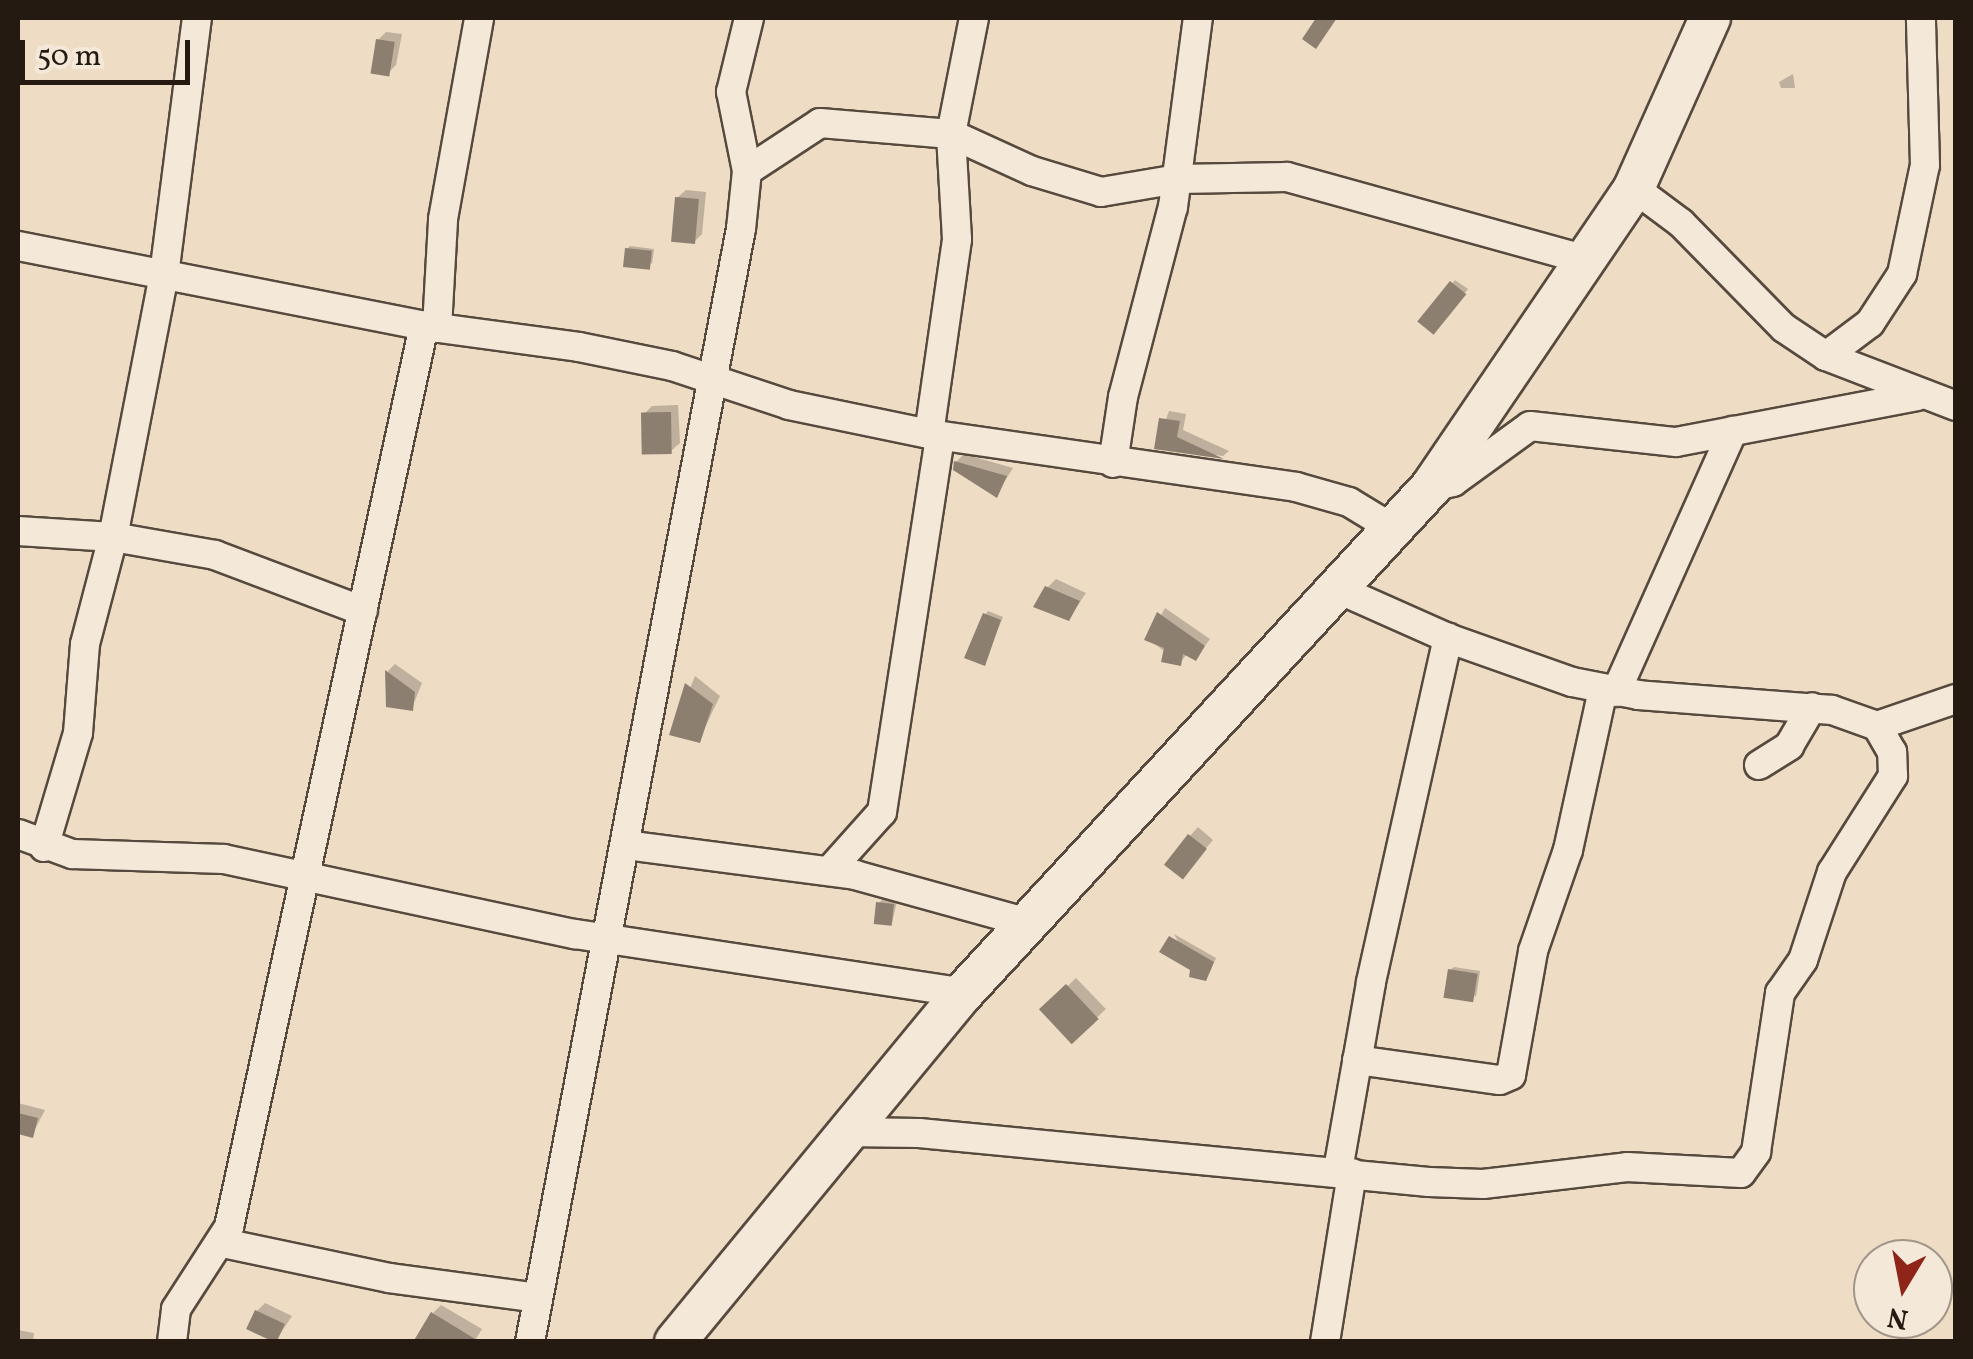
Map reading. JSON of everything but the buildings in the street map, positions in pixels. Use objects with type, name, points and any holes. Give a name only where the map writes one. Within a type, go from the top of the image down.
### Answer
[{"type":"main road","points":[[676,1342],[963,992],[1432,487],[1634,188],[1710,18]]},
{"type":"street","points":[[44,847],[78,733],[85,644],[113,536],[164,275],[197,18]]},
{"type":"street","points":[[172,1342],[176,1309],[223,1243],[430,327],[443,219],[479,18]]},
{"type":"street","points":[[530,1342],[625,846],[747,171],[731,92],[749,18]]},
{"type":"street","points":[[829,871],[873,830],[882,812],[935,435],[957,239],[951,134],[974,18]]},
{"type":"street","points":[[1113,463],[1123,397],[1178,179],[1198,18]]},
{"type":"street","points":[[1826,356],[1870,323],[1902,274],[1925,165],[1921,18]]},
{"type":"street","points":[[747,171],[820,123],[951,134],[1032,171],[1101,192],[1178,179],[1310,181],[1469,232],[1586,260]]},
{"type":"street","points":[[1634,188],[1681,223],[1764,312],[1826,356],[1918,396],[1956,406]]},
{"type":"street","points":[[18,246],[430,327],[579,347],[789,406],[935,435],[1296,488],[1349,502],[1392,528]]},
{"type":"street","points":[[1432,487],[1454,482],[1530,426],[1676,442],[1918,396]]},
{"type":"street","points":[[1357,1060],[1500,1080],[1511,1075],[1532,951],[1568,850],[1610,691],[1733,430]]},
{"type":"street","points":[[18,531],[113,536],[215,555],[363,611]]},
{"type":"street","points":[[1338,589],[1448,638],[1610,691],[1812,708],[1877,726],[1956,699]]},
{"type":"street","points":[[1325,1342],[1357,1060],[1448,638]]},
{"type":"street","points":[[1760,765],[1789,746],[1812,708]]},
{"type":"street","points":[[846,1132],[1483,1184],[1627,1166],[1741,1173],[1756,1152],[1780,993],[1803,960],[1832,872],[1894,776],[1892,752],[1877,726]]},
{"type":"street","points":[[18,834],[44,847],[224,859],[607,940],[963,992]]},
{"type":"street","points":[[625,846],[829,871],[932,892],[1028,923]]},
{"type":"street","points":[[223,1243],[389,1278],[538,1298]]}]
